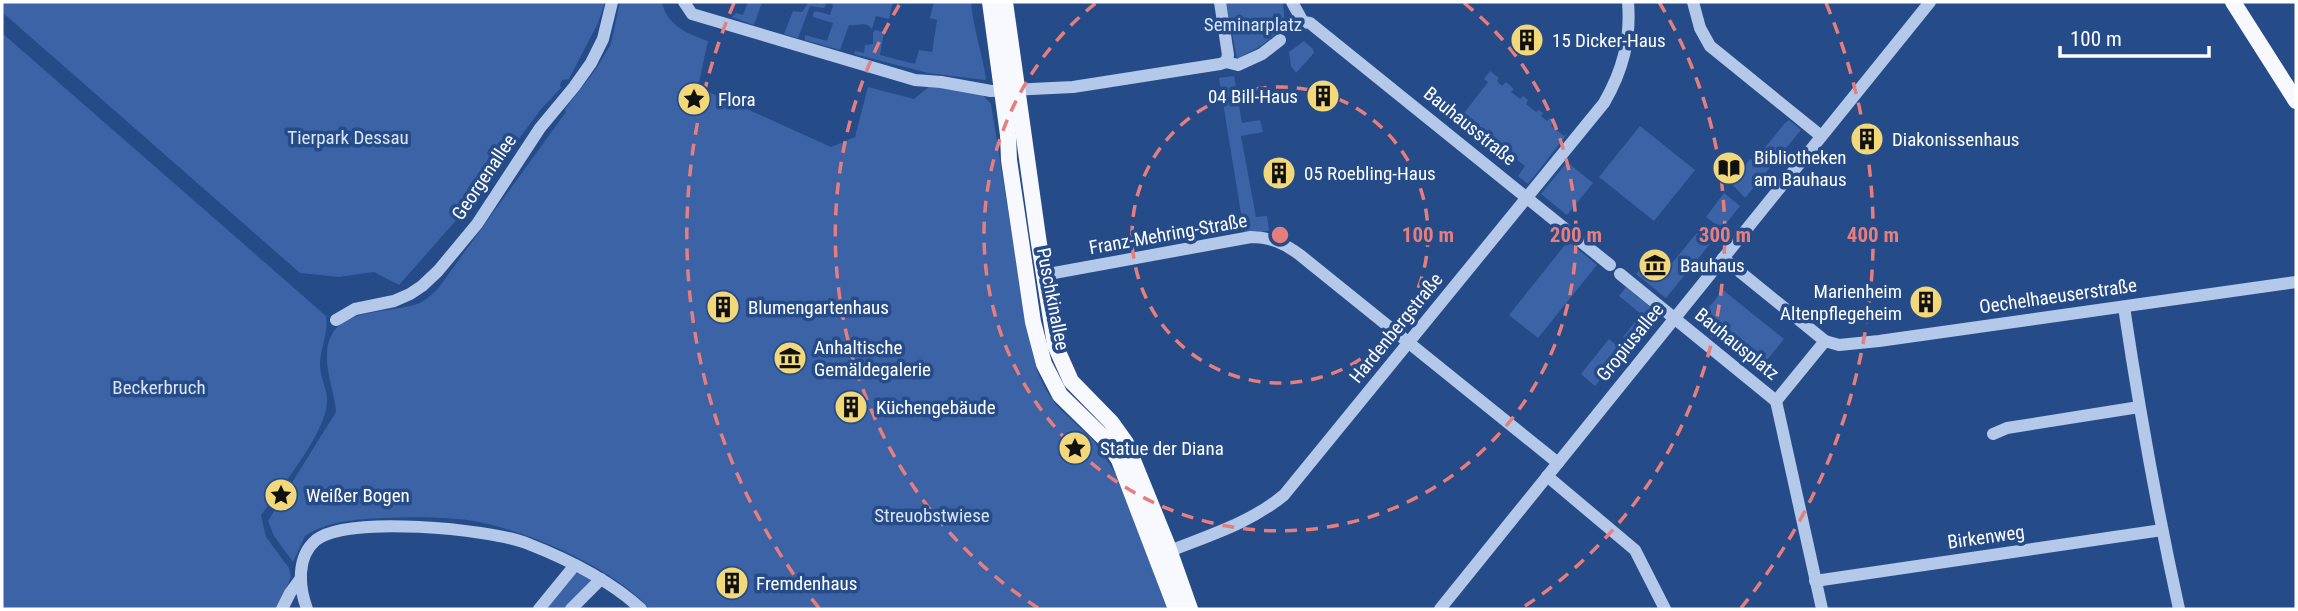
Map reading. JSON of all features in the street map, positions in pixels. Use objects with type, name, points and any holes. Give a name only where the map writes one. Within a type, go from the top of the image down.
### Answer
[{"type":"main road","name":"Puschkinallee","points":[[990,2],[1009,90],[1053,335],[1071,381],[1111,422],[1126,443],[1170,551],[1190,609]]},
{"type":"main road","name":"Puschkinallee","points":[[1005,2],[1015,200],[1033,322],[1044,364],[1060,395],[1106,440],[1119,460],[1176,609]]},
{"type":"main road","points":[[2233,2],[2296,101]]},
{"type":"street","name":"Georgenallee","points":[[336,320],[355,309],[410,294],[438,271],[477,224],[540,128],[591,63],[603,39],[612,2]]},
{"type":"street","points":[[684,2],[692,14],[863,65],[915,80],[991,91],[1086,86],[1226,62],[1238,65],[1262,54],[1280,40]]},
{"type":"street","points":[[1220,2],[1228,55],[1226,62]]},
{"type":"street","points":[[1292,2],[1303,22]]},
{"type":"street","points":[[1303,22],[1304,2]]},
{"type":"street","name":"Hardenbergstraße","points":[[1170,551],[1244,521],[1264,511],[1284,495],[1604,103],[1615,85],[1629,36],[1628,2]]},
{"type":"street","points":[[1693,2],[1700,28],[1710,46],[1821,136]]},
{"type":"street","name":"Gropiusallee","points":[[1440,609],[1930,2]]},
{"type":"street","name":"Bauhausstraße","points":[[1303,22],[1310,23],[1609,265]]},
{"type":"street","name":"Franz-Mehring-Straße","points":[[1043,275],[1251,237],[1269,239],[1300,255],[1558,463]]},
{"type":"street","points":[[1723,258],[1825,341]]},
{"type":"street","points":[[1620,274],[1674,318]]},
{"type":"street","name":"Oechelhaeuserstraße","points":[[1825,341],[1839,345],[1880,341],[2296,282]]},
{"type":"street","points":[[2124,307],[2139,407],[2179,609]]},
{"type":"street","name":"Bauhausplatz","points":[[1674,318],[1776,401],[1825,341]]},
{"type":"street","points":[[1776,401],[1822,609]]},
{"type":"street","points":[[1993,434],[2007,428],[2139,407]]},
{"type":"street","points":[[1548,476],[1635,550],[1665,609]]},
{"type":"street","points":[[307,609],[301,579],[302,562],[308,549],[318,539],[348,530],[399,527],[443,527],[524,542],[601,579],[624,594],[640,609]]},
{"type":"street","name":"Birkenweg","points":[[1815,581],[2162,530]]},
{"type":"street","points":[[539,609],[575,565]]},
{"type":"street","points":[[282,609],[301,579]]},
{"type":"street","points":[[571,609],[601,579]]},
{"type":"green space","name":"Tierpark Dessau","points":[[2,2],[605,2],[598,23],[569,79],[562,80],[561,88],[542,108],[467,208],[399,285],[374,272],[339,277],[300,273],[2,12]]},
{"type":"green space","name":"Streuobstwiese","points":[[620,2],[662,2],[673,23],[708,41],[698,87],[831,147],[855,137],[868,87],[914,99],[932,84],[980,92],[991,104],[1026,322],[1037,371],[1057,406],[1094,441],[1119,479],[1167,609],[650,609],[612,578],[562,550],[507,529],[449,518],[373,518],[332,524],[305,536],[293,562],[274,536],[268,521],[336,412],[327,358],[329,341],[336,328],[360,315],[420,303],[437,290],[596,69],[611,44]]},
{"type":"green space","points":[[748,2],[761,2],[754,25],[732,17],[736,13],[743,15]]},
{"type":"green space","points":[[809,2],[827,2],[824,8],[810,6],[798,38],[784,34],[793,11],[802,12]]},
{"type":"green space","points":[[831,2],[893,2],[889,19],[876,16],[872,29],[864,24],[849,25],[840,50],[805,40],[805,35],[827,41],[833,23],[813,17],[813,13],[816,11],[830,15],[833,6]]},
{"type":"green space","points":[[934,2],[971,2],[985,80],[928,73],[854,54],[855,51],[864,53],[865,45],[873,44],[875,30],[884,32],[880,55],[915,64],[919,50],[932,52],[937,20],[930,18]]},
{"type":"green space","name":"Seminarplatz","points":[[1226,2],[1283,2],[1285,26],[1262,45],[1237,59]]},
{"type":"green space","name":"Beckerbruch","points":[[2,33],[326,316],[320,365],[327,397],[325,415],[311,445],[261,515],[266,537],[289,568],[291,577],[277,609],[2,609]]},
{"type":"green space","points":[[1304,41],[1314,53],[1296,73],[1291,66],[1289,52]]},
{"type":"green space","points":[[1490,71],[1499,78],[1497,81],[1502,86],[1506,82],[1514,89],[1511,92],[1520,99],[1523,96],[1528,100],[1526,104],[1536,112],[1539,110],[1543,113],[1541,116],[1547,121],[1550,118],[1554,121],[1551,126],[1564,136],[1568,133],[1528,184],[1518,176],[1525,166],[1512,156],[1504,165],[1454,126],[1488,82],[1484,79]]},
{"type":"green space","points":[[1234,76],[1242,123],[1260,120],[1263,132],[1241,136],[1256,217],[1267,216],[1269,231],[1244,232],[1219,78]]},
{"type":"green space","points":[[1789,120],[1801,130],[1745,198],[1731,183],[1750,159],[1754,161]]},
{"type":"green space","points":[[1640,126],[1695,170],[1654,221],[1599,177]]},
{"type":"green space","points":[[1567,162],[1593,183],[1567,215],[1541,194]]},
{"type":"green space","points":[[1724,193],[1740,206],[1722,229],[1706,217]]},
{"type":"green space","points":[[1701,228],[1714,239],[1666,298],[1636,274],[1642,267],[1658,280]]},
{"type":"green space","points":[[1568,241],[1597,265],[1538,338],[1509,315]]},
{"type":"green space","points":[[1626,287],[1655,311],[1631,343],[1623,337],[1641,314],[1619,296]]},
{"type":"green space","points":[[1723,290],[1784,339],[1759,370],[1698,321]]},
{"type":"green space","points":[[1609,339],[1624,351],[1595,386],[1581,374]]},
{"type":"green space","points":[[579,573],[590,579],[591,583],[565,609],[544,609],[573,574]]},
{"type":"place","name":"15 Dicker-Haus","points":[[1527,40]]},
{"type":"place","name":"04 Bill-Haus","points":[[1323,96]]},
{"type":"place","name":"Flora","points":[[694,99]]},
{"type":"place","name":"Diakonissenhaus","points":[[1867,139]]},
{"type":"place","name":"Bibliotheken am Bauhaus","points":[[1729,168]]},
{"type":"place","name":"05 Roebling-Haus","points":[[1279,173]]},
{"type":"place","name":"Bauhaus","points":[[1655,265]]},
{"type":"place","name":"Marienheim Altenpflegeheim","points":[[1926,302]]},
{"type":"place","name":"Blumengartenhaus","points":[[723,307]]},
{"type":"place","name":"Anhaltische Gemäldegalerie","points":[[790,358]]},
{"type":"place","name":"Küchengebäude","points":[[851,407]]},
{"type":"place","name":"Statue der Diana","points":[[1075,448]]},
{"type":"place","name":"Weißer Bogen","points":[[281,495]]},
{"type":"place","name":"Fremdenhaus","points":[[732,583]]}]
